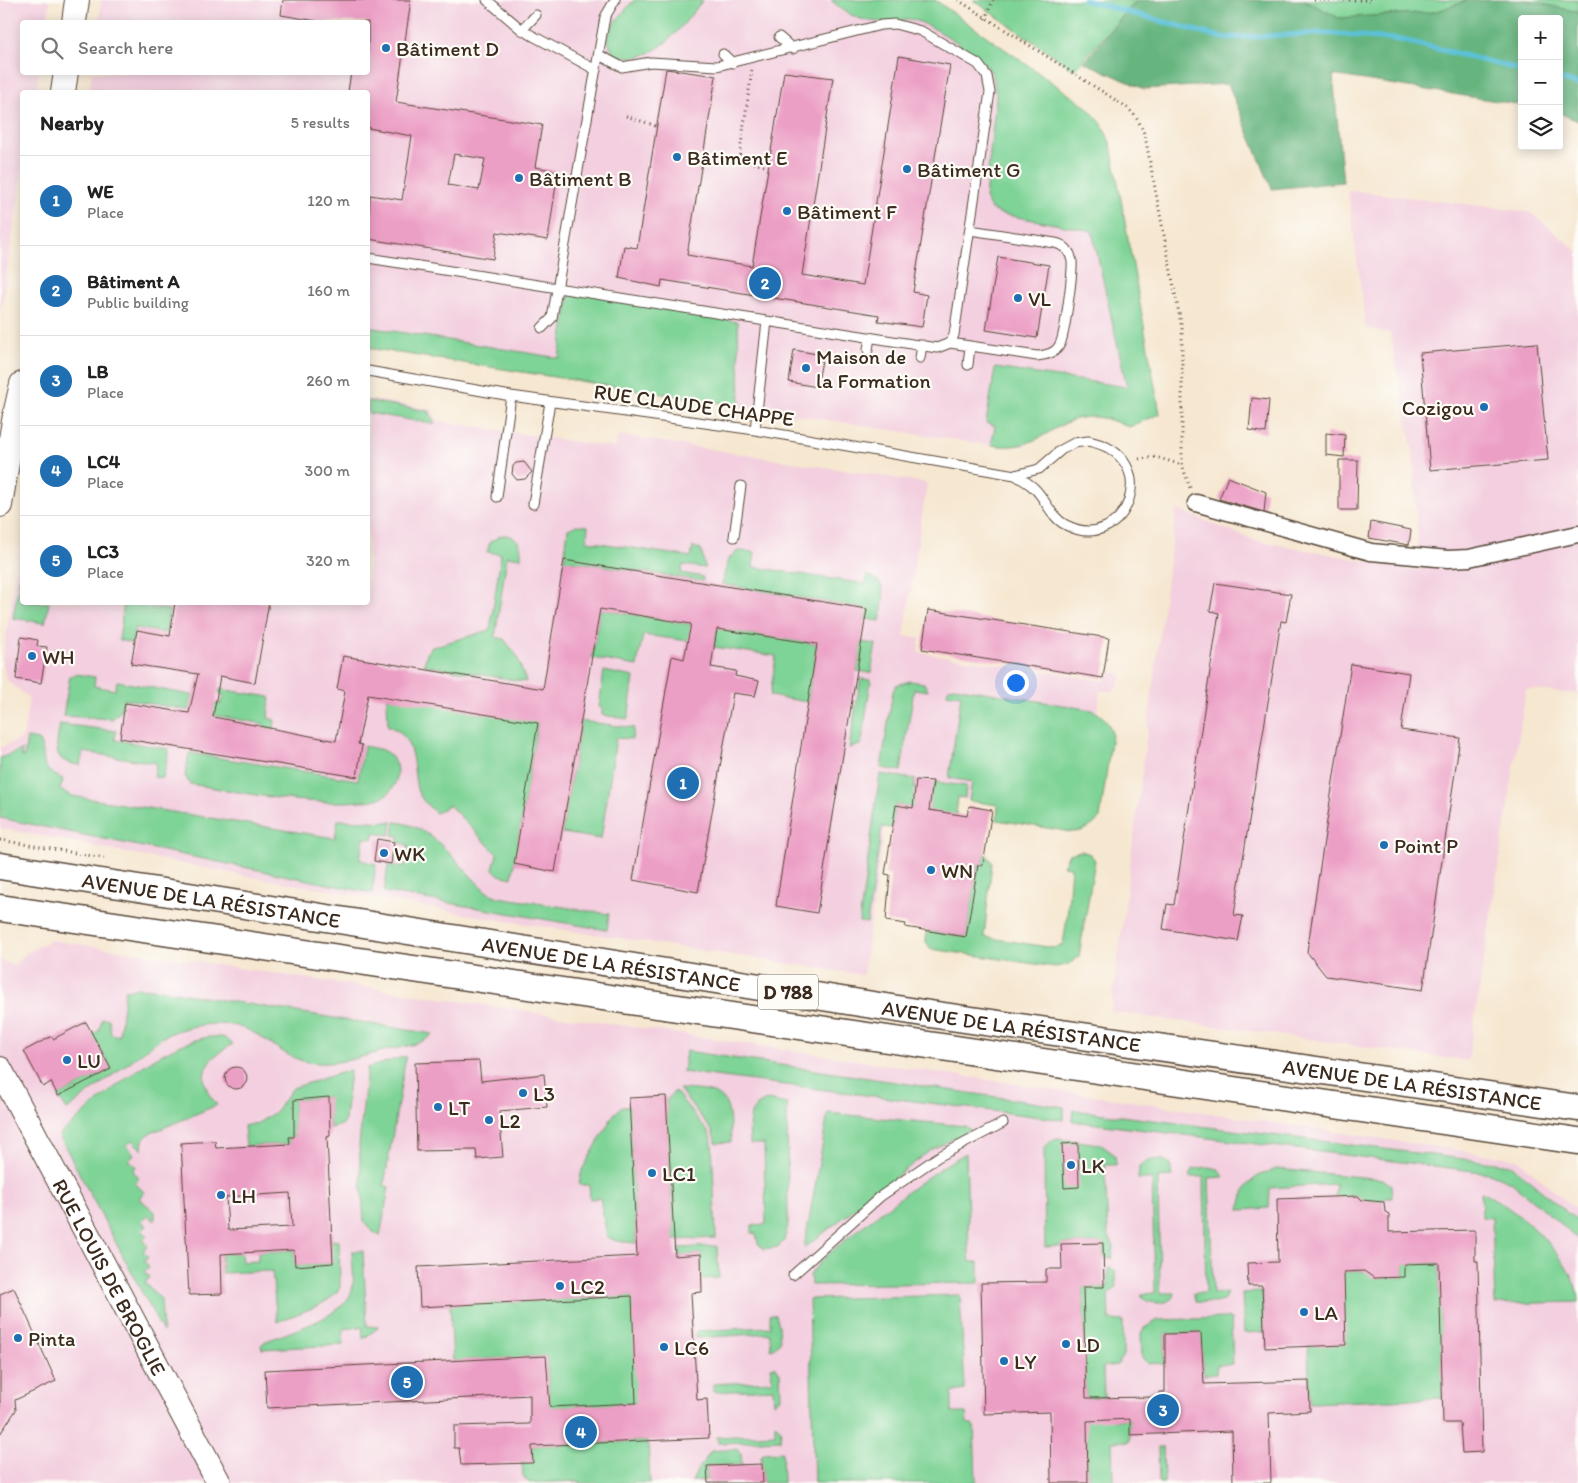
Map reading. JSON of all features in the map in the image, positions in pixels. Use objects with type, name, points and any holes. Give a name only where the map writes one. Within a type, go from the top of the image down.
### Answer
[{"type":"main road","name":"AVENUE DE LA RÉSISTANCE","points":[[0,866],[923,1013],[1578,1108]]},
{"type":"main road","name":"AVENUE DE LA RÉSISTANCE","points":[[0,908],[1578,1141]]},
{"type":"street","points":[[74,20],[77,0]]},
{"type":"street","points":[[63,90],[66,75]]},
{"type":"street","points":[[0,505],[20,393]]},
{"type":"street","points":[[1196,503],[1371,552],[1448,559],[1469,558],[1578,534]]},
{"type":"street","name":"RUE LOUIS DE BROGLIE","points":[[0,1070],[219,1483]]},
{"type":"lane","points":[[487,0],[504,19],[596,70]]},
{"type":"lane","points":[[542,328],[552,318],[606,14],[615,0]]},
{"type":"lane","points":[[522,30],[536,15]]},
{"type":"lane","points":[[599,55],[622,67],[651,62],[708,66],[732,63],[881,25],[906,26],[921,31],[983,70],[987,76],[990,92],[954,334],[950,343]]},
{"type":"lane","points":[[830,29],[838,36]]},
{"type":"lane","points":[[779,37],[792,48]]},
{"type":"lane","points":[[723,54],[732,63]]},
{"type":"lane","points":[[370,258],[922,346],[937,348],[950,343],[1038,356],[1051,354],[1061,342],[1072,262],[1069,251],[1062,244],[970,230]]},
{"type":"lane","points":[[755,430],[767,321]]},
{"type":"lane","points":[[868,350],[870,337]]},
{"type":"lane","points":[[920,358],[922,346]]},
{"type":"lane","points":[[968,365],[970,346]]},
{"type":"lane","name":"RUE CLAUDE CHAPPE","points":[[370,371],[550,402],[755,430],[1015,475]]},
{"type":"lane","points":[[497,497],[511,396]]},
{"type":"lane","points":[[533,504],[550,402]]},
{"type":"lane","points":[[1088,441],[1102,444],[1115,451],[1124,461],[1131,474],[1132,488],[1129,502],[1122,515],[1110,525],[1095,530],[1080,530],[1065,525],[1054,515],[1034,487],[1015,475],[1039,469],[1062,450],[1074,444],[1088,441]]},
{"type":"lane","points":[[734,537],[741,486]]},
{"type":"lane","points":[[793,1275],[881,1196],[938,1157],[1002,1123]]},
{"type":"path","points":[[958,0],[985,19],[1122,104],[1133,113],[1141,124],[1145,136],[1182,329],[1182,465],[1196,503]]},
{"type":"path","points":[[985,19],[993,0]]},
{"type":"path","points":[[1314,0],[1371,0]]},
{"type":"path","points":[[754,57],[739,159],[768,167]]},
{"type":"path","points":[[626,116],[656,126]]},
{"type":"path","points":[[1124,461],[1156,457],[1182,465]]},
{"type":"shaded area","points":[[0,0],[50,0],[47,20],[20,20],[20,75],[39,75],[36,90],[20,90],[20,188],[0,317]]},
{"type":"shaded area","points":[[101,0],[935,0],[1087,107],[1102,124],[1111,145],[1160,414],[1129,427],[1107,419],[1086,417],[1072,421],[1024,446],[1001,447],[370,348],[370,90],[89,90],[92,75],[370,75],[370,20],[99,20]]},
{"type":"shaded area","points":[[1348,190],[1530,212],[1578,252],[1578,694],[1526,689],[1468,1061],[1111,1012],[1176,509],[1253,540],[1419,571],[1413,453],[1390,333],[1366,328]]},
{"type":"shaded area","points":[[370,399],[431,409],[438,421],[615,448],[618,435],[927,483],[904,636],[920,638],[918,652],[1105,681],[1107,671],[1122,674],[1118,687],[1111,691],[1100,691],[1097,712],[1096,818],[890,789],[863,975],[494,919],[230,873],[0,828],[0,748],[23,738],[29,698],[7,680],[2,662],[20,546],[20,605],[370,605]]},
{"type":"shaded area","points":[[51,940],[1517,1159],[1578,1211],[1578,1483],[0,1483],[0,960],[14,966],[26,953]]},
{"type":"green space","points":[[634,0],[703,0],[686,22],[665,43],[641,56],[627,57],[613,53],[607,39],[613,24]]},
{"type":"green space","points":[[831,0],[935,0],[1087,107],[1102,124],[1111,145],[1160,414],[1129,427],[1099,417],[1076,419],[1022,444],[1008,446],[991,445],[995,426],[986,423],[995,368],[1127,387],[1092,231],[1001,214],[991,209],[985,198],[996,98],[991,72],[976,57],[928,25],[908,19],[878,22],[861,19],[839,7]]},
{"type":"green space","points":[[973,0],[1137,0],[1074,70]]},
{"type":"green space","points":[[1137,0],[1304,0],[1339,18],[1435,12],[1468,0],[1524,0],[1578,12],[1578,121],[1563,115],[1563,15],[1518,15],[1518,104],[1333,75],[1343,182],[1272,189],[1228,84],[1144,89],[1084,62]]},
{"type":"green space","points":[[1304,0],[1468,0],[1435,12],[1339,18]]},
{"type":"green space","points":[[1524,0],[1578,0],[1578,12]]},
{"type":"green space","points":[[570,290],[738,322],[740,406],[370,348],[370,327],[559,358]]},
{"type":"green space","points":[[370,401],[429,411],[435,424],[370,413]]},
{"type":"green space","points":[[577,525],[588,526],[587,541],[691,557],[693,547],[701,549],[705,568],[683,565],[681,573],[703,577],[703,581],[564,560],[568,529]]},
{"type":"green space","points":[[502,535],[507,535],[518,541],[521,548],[521,558],[507,556],[495,637],[504,639],[517,656],[526,682],[424,665],[427,653],[432,647],[490,630],[501,554],[487,552],[490,542]]},
{"type":"green space","points":[[738,551],[755,552],[753,567],[866,584],[867,575],[874,578],[879,582],[883,594],[880,621],[865,619],[866,609],[722,584],[728,559]]},
{"type":"green space","points":[[20,575],[20,605],[49,605],[45,623],[13,618]]},
{"type":"green space","points":[[124,605],[140,605],[169,610],[166,633],[135,628],[132,643],[119,640]]},
{"type":"green space","points":[[600,609],[707,627],[705,643],[643,635],[637,666],[592,658]]},
{"type":"green space","points":[[717,629],[817,644],[808,702],[770,696],[776,656],[714,647]]},
{"type":"green space","points":[[861,642],[876,644],[871,673],[857,671]]},
{"type":"green space","points":[[604,671],[634,677],[628,719],[602,715],[602,708],[599,707]]},
{"type":"green space","points":[[76,674],[95,677],[94,686],[115,690],[117,681],[195,696],[193,711],[124,699],[120,712],[112,719],[63,716],[70,676]]},
{"type":"green space","points":[[862,679],[871,680],[862,741],[860,745],[849,748],[860,682]]},
{"type":"green space","points":[[910,681],[924,683],[928,691],[914,689],[901,771],[881,768],[893,691],[896,685]]},
{"type":"green space","points":[[954,687],[1092,710],[1099,714],[1107,722],[1112,734],[1100,818],[1088,828],[1072,832],[997,820],[998,805],[969,801],[972,782],[949,778],[961,695],[946,693],[949,688]]},
{"type":"green space","points":[[220,689],[270,697],[268,718],[275,720],[274,729],[264,727],[264,724],[207,714],[209,703],[221,704],[223,694],[219,693]]},
{"type":"green space","points":[[387,698],[539,715],[512,878],[499,875],[493,869],[497,854],[449,805],[436,813],[422,799],[418,793],[408,744],[404,736],[388,726]]},
{"type":"green space","points":[[581,721],[634,728],[632,739],[616,738],[601,839],[562,833]]},
{"type":"green space","points":[[60,724],[116,731],[115,740],[169,749],[163,778],[154,777],[156,763],[83,752],[80,765],[64,761],[60,757],[57,747]]},
{"type":"green space","points":[[27,738],[38,740],[43,751],[45,766],[54,775],[63,779],[60,790],[72,796],[335,838],[338,820],[392,822],[390,835],[374,833],[373,839],[364,838],[360,860],[376,864],[372,893],[0,818],[0,758],[22,750],[21,756],[24,757]]},
{"type":"green space","points":[[364,746],[386,752],[391,756],[397,768],[396,781],[393,788],[389,793],[378,799],[318,802],[275,798],[190,784],[185,776],[189,753],[358,780]]},
{"type":"green space","points":[[880,774],[915,779],[914,788],[933,791],[935,782],[966,786],[965,798],[958,797],[956,815],[896,805],[892,828],[882,827],[867,923],[859,922]]},
{"type":"green space","points":[[395,822],[409,825],[434,839],[487,892],[498,897],[609,914],[607,930],[384,892],[388,866],[405,866],[408,845],[398,842],[399,836],[393,835]]},
{"type":"green space","points":[[1081,851],[1090,854],[1095,860],[1079,956],[1069,964],[1056,967],[931,949],[926,942],[926,931],[966,937],[978,865],[983,865],[985,853],[992,862],[984,937],[1054,948],[1063,944],[1071,867],[1063,866],[1069,854]]},
{"type":"green space","points":[[139,988],[433,1034],[424,1041],[412,1045],[355,1059],[321,1063],[294,1058],[256,1034],[240,1027],[217,1024],[193,1027],[161,1038],[67,1110],[58,1096],[111,1069],[92,1034],[99,1031],[102,1019],[109,1019],[111,1034],[119,1036],[125,990]]},
{"type":"green space","points":[[208,1037],[223,1037],[233,1044],[215,1056],[205,1070],[206,1086],[217,1105],[149,1134],[143,1140],[142,1150],[132,1140],[127,1145],[134,1154],[129,1160],[136,1166],[133,1171],[139,1178],[135,1183],[144,1192],[139,1198],[155,1212],[155,1221],[148,1215],[142,1222],[147,1226],[142,1230],[147,1235],[143,1241],[148,1246],[143,1251],[148,1256],[144,1261],[149,1267],[144,1272],[150,1277],[145,1283],[161,1299],[163,1332],[59,1135],[110,1091],[147,1063],[187,1043]]},
{"type":"green space","points":[[686,1051],[1064,1107],[1064,1120],[683,1072]]},
{"type":"green space","points":[[406,1056],[384,1185],[389,1187],[380,1236],[372,1231],[364,1221],[359,1145],[367,1068]]},
{"type":"green space","points":[[350,1070],[345,1120],[342,1125],[330,1128],[328,1097],[294,1100],[294,1137],[289,1138],[290,1144],[246,1146],[244,1126],[258,1123],[275,1112],[293,1088]]},
{"type":"green space","points":[[679,1089],[708,1092],[716,1094],[723,1099],[729,1114],[731,1142],[716,1143],[712,1131]]},
{"type":"green space","points":[[675,1091],[709,1133],[712,1143],[716,1238],[674,1240],[666,1101]]},
{"type":"green space","points":[[767,1100],[787,1104],[788,1225],[784,1241],[778,1247],[763,1249],[758,1243],[756,1234],[752,1233],[752,1225],[766,1224],[764,1144],[750,1144],[749,1124],[755,1107]]},
{"type":"green space","points":[[630,1106],[636,1243],[616,1241],[607,1237],[600,1198],[590,1199],[589,1185],[579,1185],[582,1170],[614,1114],[622,1107]]},
{"type":"green space","points":[[1073,1110],[1511,1165],[1578,1222],[1578,1239],[1511,1182],[1489,1173],[1072,1121]]},
{"type":"green space","points":[[828,1113],[965,1126],[970,1130],[931,1150],[804,1248]]},
{"type":"green space","points":[[1060,1139],[1100,1144],[1115,1155],[1116,1165],[1105,1165],[1108,1234],[1114,1247],[1112,1258],[1104,1258],[1103,1243],[1062,1244],[1061,1246],[1045,1247],[1044,1148],[1052,1140]]},
{"type":"green space","points":[[966,1153],[969,1253],[970,1262],[979,1262],[979,1283],[811,1285],[810,1275],[821,1261],[835,1249],[913,1187]]},
{"type":"green space","points":[[1148,1160],[1164,1160],[1170,1164],[1172,1177],[1158,1178],[1160,1293],[1175,1293],[1171,1300],[1162,1303],[1154,1303],[1142,1297],[1142,1294],[1155,1293],[1152,1179],[1138,1179],[1139,1167]]},
{"type":"green space","points":[[1208,1167],[1219,1169],[1224,1177],[1209,1178],[1213,1293],[1227,1293],[1223,1301],[1214,1303],[1196,1302],[1193,1293],[1206,1293],[1204,1177],[1190,1177],[1193,1169]]},
{"type":"green space","points":[[1277,1169],[1383,1179],[1391,1185],[1392,1198],[1385,1198],[1381,1202],[1362,1200],[1356,1195],[1338,1209],[1335,1197],[1336,1184],[1270,1188],[1269,1208],[1240,1210],[1241,1201],[1251,1182],[1262,1174]]},
{"type":"green space","points":[[1481,1192],[1511,1210],[1543,1237],[1568,1269],[1575,1286],[1578,1302],[1495,1304],[1492,1218],[1482,1217]]},
{"type":"green space","points":[[331,1240],[339,1241],[340,1287],[336,1293],[321,1304],[277,1322],[272,1271],[222,1273],[221,1254],[241,1253],[242,1262],[258,1261],[258,1252],[294,1250],[295,1266],[332,1263]]},
{"type":"green space","points":[[717,1246],[719,1278],[701,1279],[701,1254],[680,1256],[679,1248]]},
{"type":"green space","points":[[352,1251],[363,1251],[367,1326],[379,1327],[363,1339],[362,1327],[343,1329],[343,1345],[262,1349],[261,1345],[264,1342],[328,1316],[347,1300],[353,1285]]},
{"type":"green space","points":[[1439,1263],[1443,1398],[1310,1403],[1308,1346],[1344,1272],[1372,1271],[1372,1276],[1375,1278],[1404,1277],[1404,1264]]},
{"type":"green space","points":[[1108,1268],[1115,1270],[1117,1287],[1108,1295],[1109,1320],[1123,1321],[1123,1357],[1117,1365],[1103,1367],[1104,1397],[1086,1398],[1083,1287],[1108,1287]]},
{"type":"green space","points":[[1262,1292],[1264,1332],[1244,1333],[1242,1293]]},
{"type":"green space","points":[[651,1295],[656,1402],[543,1408],[549,1393],[546,1356],[453,1361],[450,1305]]},
{"type":"green space","points":[[960,1295],[965,1390],[952,1392],[952,1413],[966,1413],[967,1423],[974,1425],[976,1483],[814,1483],[809,1299]]},
{"type":"green space","points":[[770,1314],[776,1315],[779,1325],[780,1342],[771,1349],[770,1333],[696,1338],[696,1331],[770,1327]]},
{"type":"green space","points":[[1231,1319],[1233,1364],[1217,1365],[1216,1374],[1204,1375],[1200,1333],[1165,1334],[1165,1364],[1147,1363],[1142,1357],[1141,1334],[1144,1328],[1158,1320]]},
{"type":"green space","points":[[771,1367],[776,1367],[780,1373],[781,1397],[774,1403],[773,1389],[713,1392],[713,1384],[772,1381]]},
{"type":"green space","points":[[1086,1408],[1114,1408],[1115,1420],[1130,1419],[1130,1441],[1112,1442],[1113,1483],[1088,1483]]},
{"type":"green space","points":[[775,1424],[781,1429],[780,1440],[718,1443],[717,1437],[775,1434]]},
{"type":"green space","points":[[648,1441],[650,1483],[580,1483],[580,1481],[529,1483],[523,1476],[522,1463],[533,1462],[532,1446]]},
{"type":"green space","points":[[1158,1447],[1163,1447],[1164,1483],[1159,1483]]},
{"type":"green space","points":[[738,1450],[741,1454],[742,1465],[707,1466],[707,1480],[692,1481],[711,1451]]},
{"type":"green space","points":[[782,1452],[783,1483],[763,1483],[761,1456],[765,1453]]},
{"type":"building","name":"Bâtiment B","points":[[283,0],[411,0],[396,102],[542,125],[535,167],[558,171],[548,240],[497,232],[493,259],[370,239],[370,195],[402,200],[412,136],[370,128],[370,90],[348,90],[351,75],[370,75],[370,20],[311,20],[281,15]],"holes":[[[454,154],[485,159],[479,190],[448,185]]]},
{"type":"building","points":[[899,56],[950,65],[913,292],[927,295],[922,327],[878,321],[879,315],[662,280],[661,287],[619,278],[624,246],[637,248],[666,69],[716,76],[687,255],[752,266],[784,72],[833,78],[802,275],[863,285]]},
{"type":"building","name":"VL","points":[[998,257],[1049,265],[1037,338],[986,330]]},
{"type":"building","name":"Cozigou","points":[[1537,343],[1548,460],[1430,470],[1420,353]]},
{"type":"building","name":"Maison de la Formation","points":[[794,350],[823,355],[817,387],[789,382]]},
{"type":"building","points":[[1252,398],[1269,400],[1266,433],[1249,430]]},
{"type":"building","points":[[1326,433],[1345,435],[1344,457],[1326,455]]},
{"type":"building","points":[[1339,460],[1358,460],[1357,510],[1339,510]]},
{"type":"building","points":[[524,462],[532,472],[525,479],[517,480],[512,474],[513,466],[516,463]]},
{"type":"building","points":[[1228,477],[1266,492],[1264,512],[1219,499]]},
{"type":"building","points":[[1371,522],[1411,530],[1409,545],[1369,538]]},
{"type":"building","points":[[564,560],[867,609],[817,913],[776,906],[817,644],[717,629],[711,667],[736,671],[735,676],[759,681],[755,696],[733,693],[698,892],[633,880],[672,656],[684,659],[691,624],[600,609],[555,872],[514,864],[538,723],[368,695],[358,744],[362,745],[357,777],[120,738],[125,703],[189,713],[198,674],[131,664],[137,630],[170,636],[175,605],[268,605],[255,683],[220,676],[213,717],[336,741],[345,691],[337,689],[343,656],[543,689]]},
{"type":"building","points":[[1215,583],[1291,594],[1286,622],[1281,621],[1234,915],[1243,916],[1238,941],[1163,929],[1167,904],[1174,905],[1219,613],[1210,611]]},
{"type":"building","points":[[928,610],[1109,638],[1103,678],[922,649]]},
{"type":"building","name":"WH","points":[[21,637],[38,640],[37,646],[47,647],[41,683],[16,679]]},
{"type":"building","name":"Point P","points":[[1351,664],[1409,673],[1401,730],[1460,738],[1423,990],[1326,976],[1307,952]]},
{"type":"building","name":"WN","points":[[916,780],[933,781],[929,810],[967,816],[969,806],[992,810],[983,865],[978,865],[966,937],[905,927],[906,924],[886,921],[890,875],[885,874],[896,805],[913,808]]},
{"type":"building","points":[[377,839],[394,842],[391,864],[374,861]]},
{"type":"building","name":"LU","points":[[86,1022],[111,1069],[58,1096],[51,1082],[43,1087],[24,1051],[52,1036],[53,1039]]},
{"type":"building","points":[[479,1061],[481,1081],[544,1074],[547,1107],[499,1111],[503,1157],[477,1159],[476,1150],[417,1151],[415,1063]]},
{"type":"building","points":[[236,1067],[244,1070],[247,1078],[244,1086],[236,1089],[228,1086],[225,1078],[228,1070]]},
{"type":"building","points":[[666,1096],[675,1256],[701,1254],[702,1292],[691,1293],[697,1400],[707,1399],[709,1438],[532,1446],[533,1463],[461,1465],[459,1448],[454,1448],[454,1426],[530,1424],[530,1395],[267,1408],[265,1370],[546,1356],[550,1407],[636,1403],[632,1296],[420,1307],[418,1267],[637,1256],[629,1098]]},
{"type":"building","name":"LH","points":[[329,1097],[330,1136],[327,1137],[333,1263],[295,1266],[294,1250],[221,1254],[222,1294],[189,1295],[181,1143],[215,1141],[216,1148],[290,1144],[289,1137],[294,1137],[294,1100]],"holes":[[[290,1193],[292,1227],[228,1230],[226,1197]]]},
{"type":"building","name":"LK","points":[[1078,1143],[1079,1187],[1064,1188],[1062,1144]]},
{"type":"building","name":"LA","points":[[1358,1196],[1362,1200],[1384,1202],[1385,1212],[1389,1214],[1389,1232],[1475,1230],[1475,1261],[1478,1261],[1482,1452],[1462,1453],[1460,1423],[1443,1423],[1439,1263],[1404,1264],[1404,1277],[1374,1278],[1364,1271],[1344,1272],[1346,1345],[1265,1348],[1262,1286],[1248,1286],[1247,1263],[1278,1262],[1277,1199]]},
{"type":"building","points":[[1103,1243],[1104,1287],[1083,1287],[1086,1398],[1159,1397],[1159,1392],[1165,1392],[1165,1334],[1201,1333],[1204,1384],[1309,1381],[1310,1411],[1269,1413],[1271,1483],[1233,1483],[1232,1431],[1130,1435],[1130,1419],[1087,1421],[1088,1483],[1051,1483],[1050,1412],[984,1414],[981,1283],[1046,1282],[1046,1269],[1062,1269],[1061,1244]]},
{"type":"building","name":"Pinta","points":[[14,1288],[56,1381],[15,1400],[16,1410],[0,1434],[0,1294]]},
{"type":"building","points":[[762,1464],[763,1483],[708,1483],[707,1466]]},
{"type":"waterway","points":[[1084,0],[1223,38],[1327,33],[1402,40],[1518,69]]},
{"type":"waterway","points":[[1563,80],[1578,84]]},
{"type":"place","name":"Bâtiment D","points":[[386,48]]},
{"type":"place","name":"Bâtiment E","points":[[677,157]]},
{"type":"place","name":"Bâtiment G","points":[[907,169]]},
{"type":"place","name":"Bâtiment B","points":[[519,178]]},
{"type":"place","name":"Bâtiment F","points":[[787,211]]},
{"type":"place","name":"Bâtiment A","points":[[765,283]]},
{"type":"place","name":"VL","points":[[1018,298]]},
{"type":"place","name":"Maison de la Formation","points":[[806,368]]},
{"type":"place","name":"Cozigou","points":[[1484,407]]},
{"type":"place","name":"WH","points":[[32,656]]},
{"type":"place","name":"WE","points":[[683,783]]},
{"type":"place","name":"Point P","points":[[1384,845]]},
{"type":"place","name":"WK","points":[[384,853]]},
{"type":"place","name":"WN","points":[[931,870]]},
{"type":"place","name":"LU","points":[[67,1060]]},
{"type":"place","name":"L3","points":[[523,1093]]},
{"type":"place","name":"LT","points":[[438,1107]]},
{"type":"place","name":"L2","points":[[489,1120]]},
{"type":"place","name":"LK","points":[[1071,1165]]},
{"type":"place","name":"LC1","points":[[652,1173]]},
{"type":"place","name":"LH","points":[[221,1195]]},
{"type":"place","name":"LC2","points":[[560,1286]]},
{"type":"place","name":"LA","points":[[1304,1312]]},
{"type":"place","name":"Pinta","points":[[18,1338]]},
{"type":"place","name":"LD","points":[[1066,1344]]},
{"type":"place","name":"LC6","points":[[664,1347]]},
{"type":"place","name":"LY","points":[[1004,1361]]},
{"type":"place","name":"LC3","points":[[407,1382]]},
{"type":"place","name":"LB","points":[[1163,1410]]},
{"type":"place","name":"LC4","points":[[581,1432]]}]
